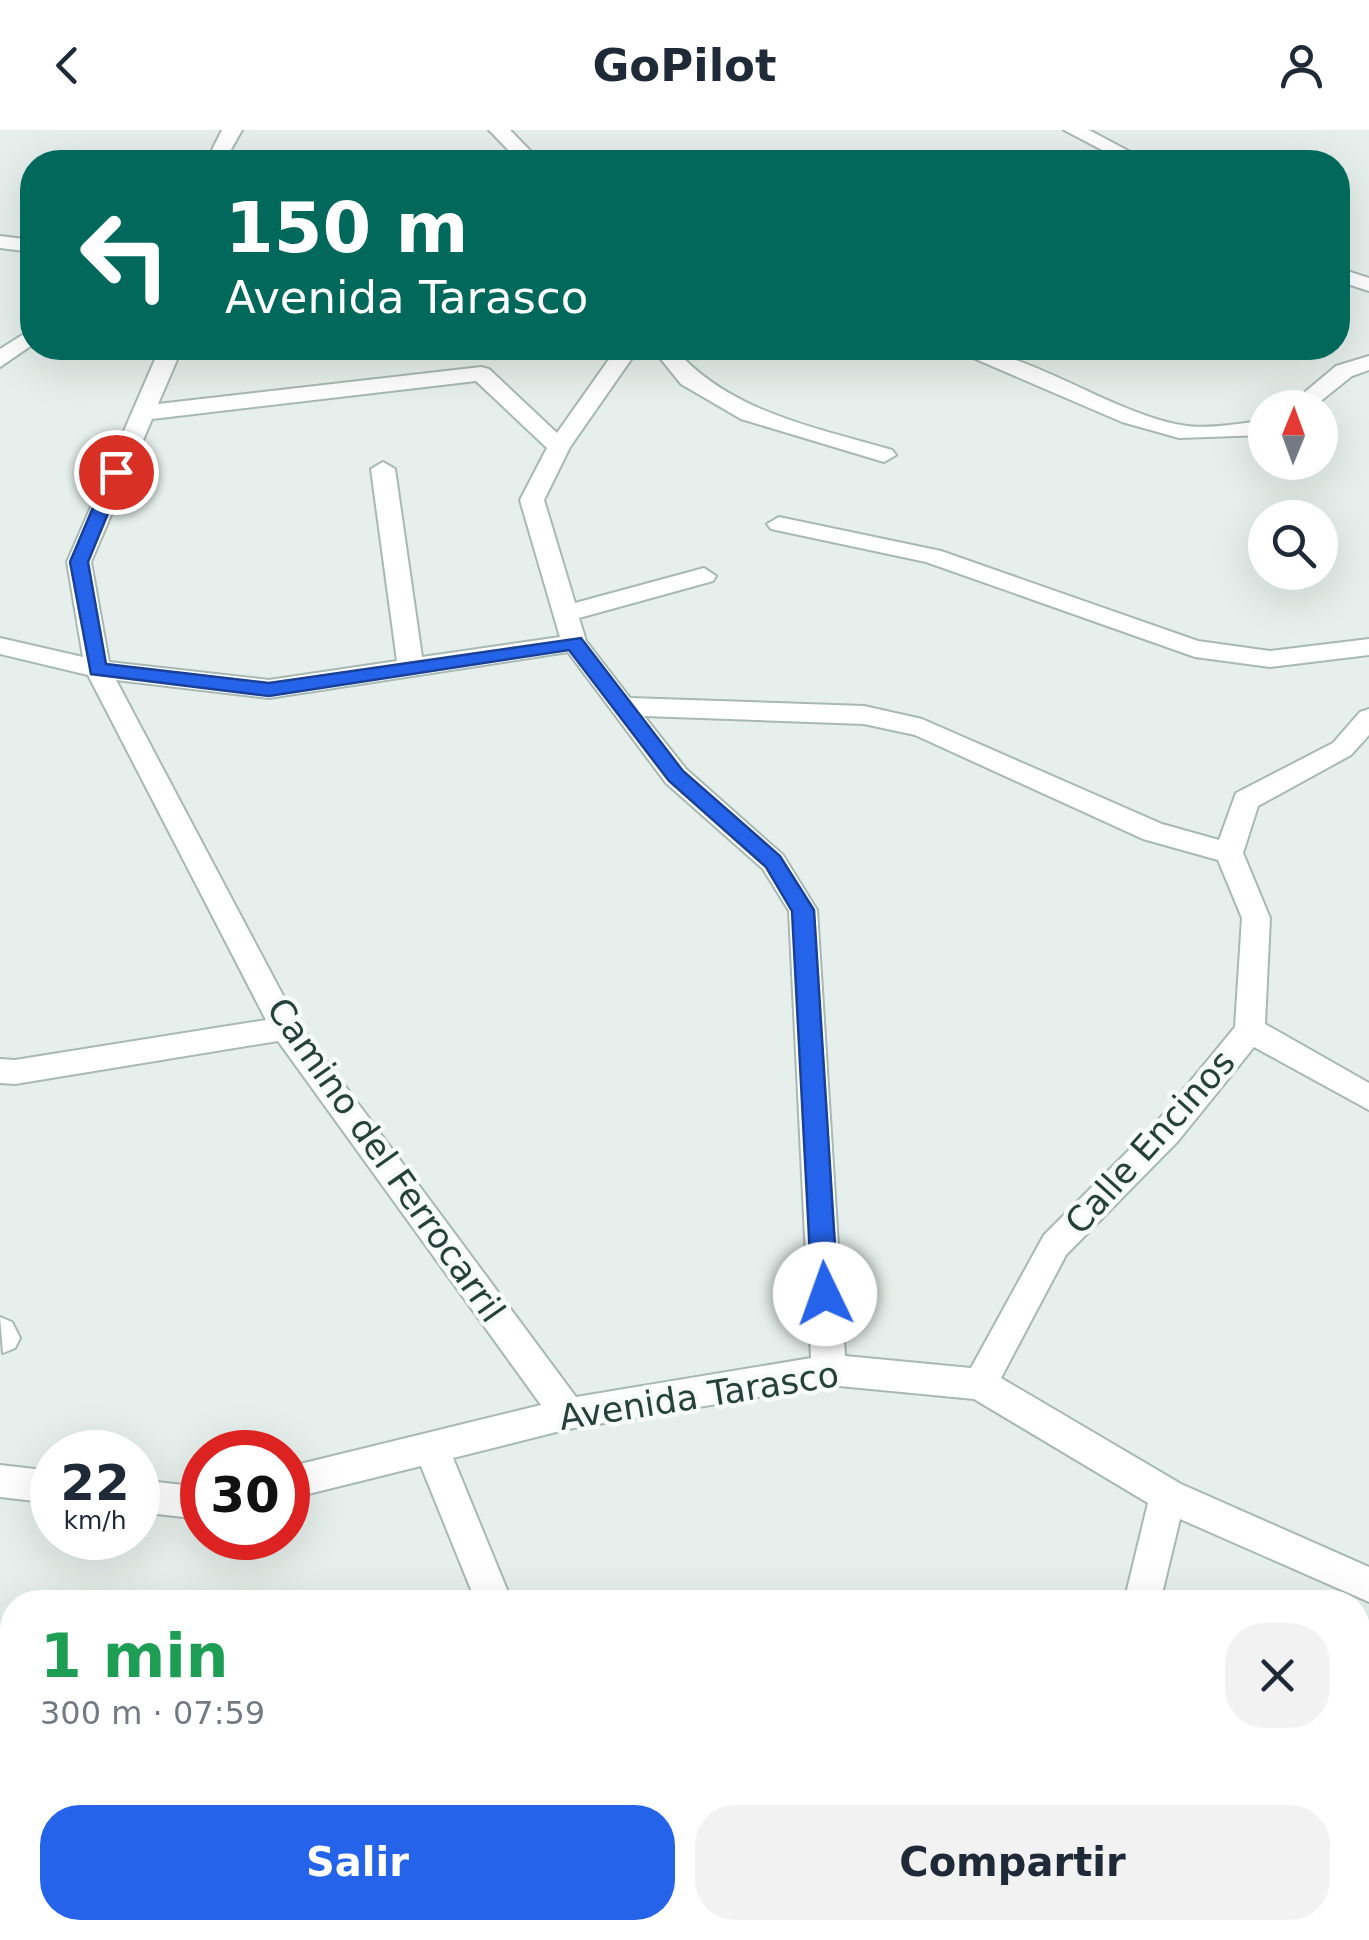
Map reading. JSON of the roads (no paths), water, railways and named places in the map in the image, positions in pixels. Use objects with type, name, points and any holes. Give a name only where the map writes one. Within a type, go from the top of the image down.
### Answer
[{"type":"street","points":[[499,130],[520,150]]},
{"type":"street","points":[[1081,134],[1114,150]]},
{"type":"street","points":[[0,360],[20,344]]},
{"type":"street","name":"Camino del Ferrocarril","points":[[166,360],[79,562],[98,670],[285,1028],[568,1414]]},
{"type":"street","points":[[620,360],[559,447],[532,500],[574,643],[676,776],[773,862],[803,910],[829,1370]]},
{"type":"street","points":[[673,360],[690,379],[749,414],[884,454]]},
{"type":"street","points":[[990,360],[1130,418],[1187,433],[1248,429]]},
{"type":"street","points":[[1320,390],[1344,371],[1369,363]]},
{"type":"street","points":[[142,413],[481,374],[559,447]]},
{"type":"street","points":[[383,468],[411,668]]},
{"type":"street","points":[[778,524],[932,556],[1194,650],[1270,660],[1369,647]]},
{"type":"street","points":[[565,614],[704,576]]},
{"type":"street","points":[[0,646],[98,670],[269,690],[574,643]]},
{"type":"street","points":[[624,708],[864,715],[922,728],[1153,832],[1230,853],[1246,800],[1342,749],[1369,718]]},
{"type":"street","name":"Calle Encinos","points":[[980,1384],[1055,1245],[1167,1132],[1250,1030],[1256,918],[1230,853]]},
{"type":"street","points":[[0,1070],[15,1072],[285,1028]]},
{"type":"street","points":[[1250,1030],[1369,1098]]},
{"type":"street","name":"Avenida Tarasco","points":[[310,1477],[568,1414],[829,1370],[980,1384],[1168,1496],[1369,1585]]},
{"type":"street","points":[[431,1447],[489,1590]]},
{"type":"street","points":[[0,1481],[30,1484]]},
{"type":"street","points":[[1145,1590],[1168,1496]]}]
